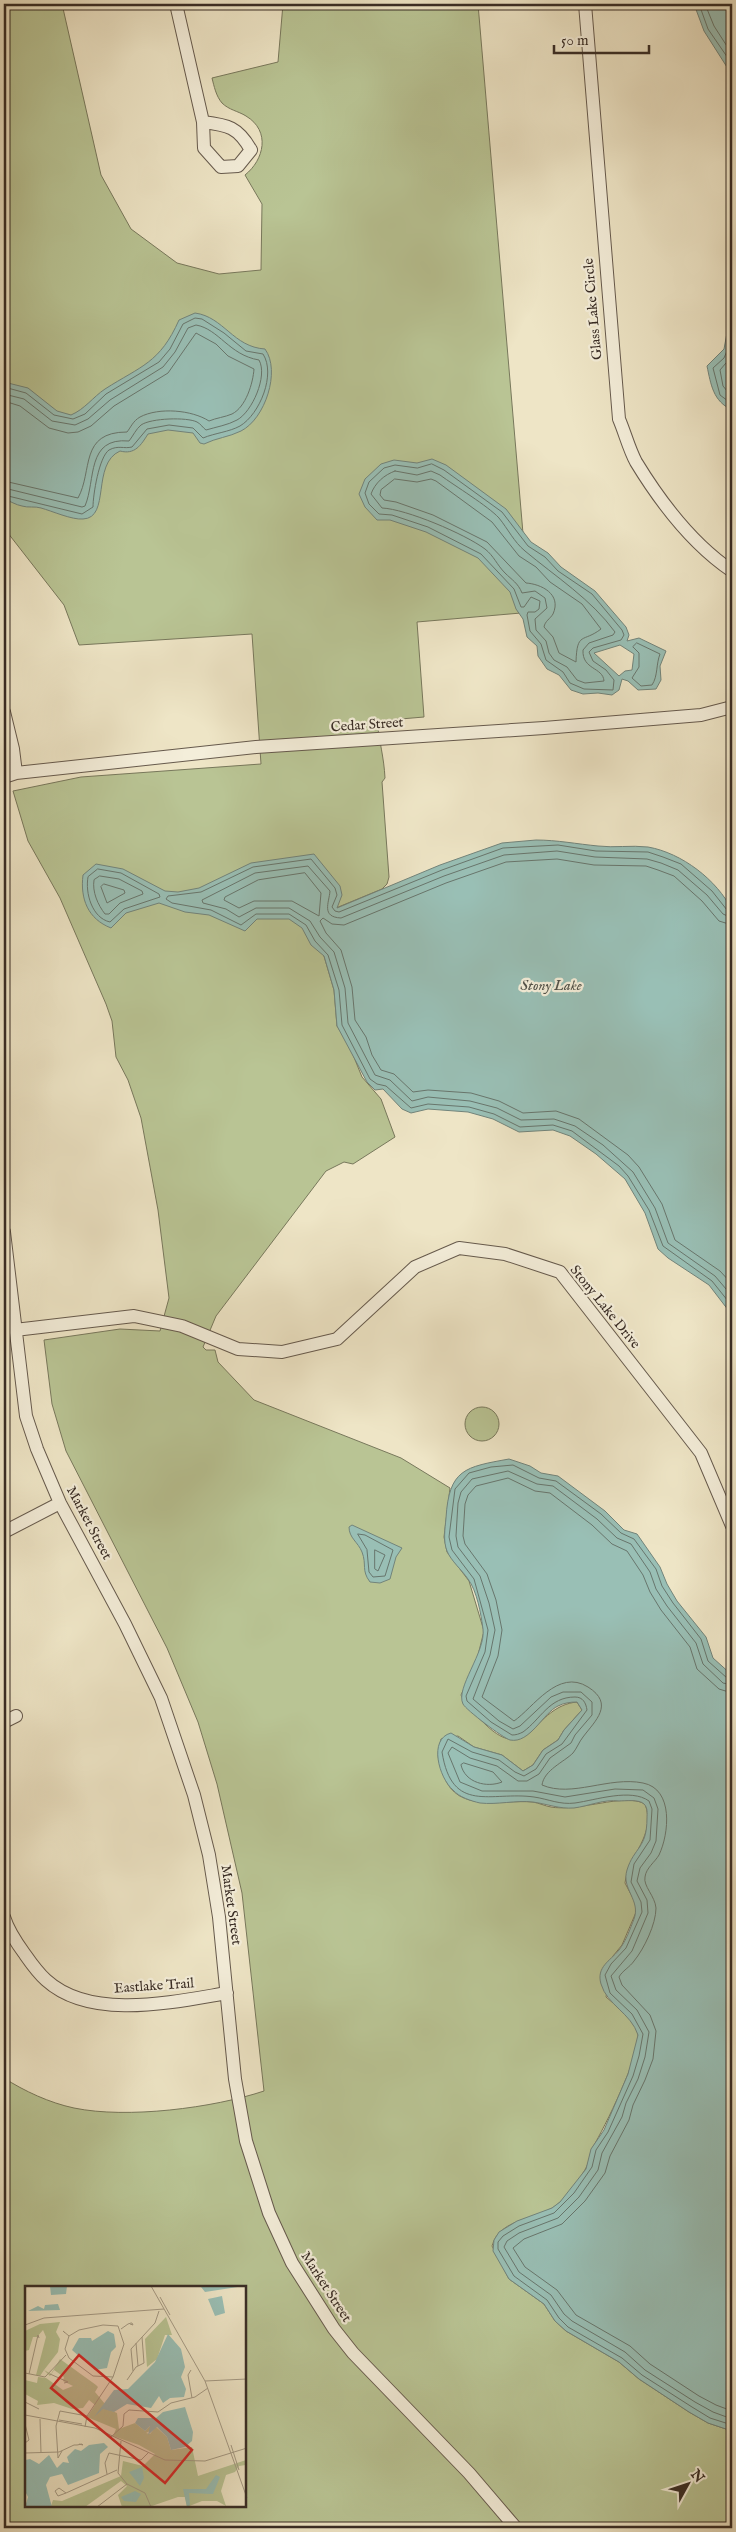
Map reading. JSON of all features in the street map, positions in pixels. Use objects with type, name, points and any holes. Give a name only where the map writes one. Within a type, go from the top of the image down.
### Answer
[{"type":"street","points":[[176,4],[203,122]]},
{"type":"street","name":"Glass Lake Circle","points":[[585,4],[619,419],[636,460],[674,517],[714,558],[732,570]]},
{"type":"street","name":"Cedar Street","points":[[10,775],[256,747],[544,728],[701,715],[732,707]]},
{"type":"street","points":[[4,712],[13,749],[10,775]]},
{"type":"street","name":"Market Street","points":[[4,1232],[26,1416],[37,1449],[60,1503],[83,1542],[157,1690],[184,1763],[209,1855],[219,1917],[236,2079],[246,2141],[270,2213],[292,2263],[318,2307],[353,2353],[469,2473],[516,2528]]},
{"type":"street","name":"Stony Lake Drive","points":[[15,1330],[134,1316],[182,1326],[238,1349],[282,1352],[337,1338],[414,1267],[459,1248],[505,1254],[560,1272],[701,1453],[732,1526]]},
{"type":"street","points":[[4,1532],[60,1503]]},
{"type":"street","points":[[4,1722],[16,1716]]},
{"type":"street","name":"Eastlake Trail","points":[[4,1917],[7,1925],[35,1969],[47,1982],[74,1996],[103,2004],[144,2005],[227,1993]]},
{"type":"green space","points":[[4,4],[62,4],[101,175],[131,229],[177,263],[219,274],[261,270],[262,204],[245,175],[257,162],[262,146],[262,137],[254,122],[222,103],[212,78],[278,62],[283,4],[478,4],[525,557],[521,613],[417,622],[424,717],[377,721],[385,778],[382,782],[389,877],[387,884],[382,889],[336,908],[324,956],[334,990],[337,1026],[349,1045],[362,1077],[381,1099],[395,1137],[353,1164],[344,1162],[326,1171],[216,1316],[203,1347],[206,1350],[215,1350],[218,1362],[254,1400],[401,1458],[450,1488],[444,1537],[447,1552],[469,1581],[484,1631],[476,1663],[461,1695],[471,1711],[500,1736],[512,1739],[522,1737],[550,1713],[562,1706],[577,1702],[582,1710],[564,1730],[558,1740],[543,1750],[533,1765],[523,1771],[502,1755],[474,1747],[458,1736],[441,1739],[438,1758],[450,1788],[459,1796],[482,1802],[533,1802],[560,1808],[625,1800],[633,1800],[645,1804],[648,1815],[645,1835],[631,1863],[625,1883],[636,1904],[637,1910],[622,1945],[613,1956],[606,1997],[625,2013],[636,2028],[638,2034],[634,2058],[613,2108],[592,2149],[587,2166],[574,2186],[552,2208],[503,2229],[496,2236],[492,2246],[509,2279],[544,2304],[555,2321],[566,2331],[619,2362],[639,2379],[689,2412],[708,2423],[732,2431],[732,2528],[4,2528],[4,2078],[56,2103],[95,2111],[144,2112],[170,2110],[220,2102],[264,2091],[242,1893],[217,1784],[198,1722],[167,1648],[66,1451],[52,1404],[44,1340],[120,1329],[160,1331],[169,1298],[158,1210],[141,1118],[128,1080],[116,1057],[112,1021],[60,898],[28,841],[13,791],[81,777],[261,764],[252,634],[79,645],[64,605],[4,528]]},
{"type":"green space","points":[[482,1407],[489,1408],[494,1412],[498,1417],[498,1431],[494,1436],[489,1440],[482,1441],[475,1440],[470,1436],[466,1431],[465,1424],[466,1417],[470,1412],[475,1408]]},
{"type":"water","points":[[694,4],[732,4],[732,75],[704,31]]},
{"type":"water","points":[[732,306],[732,410],[721,402],[714,392],[707,366],[724,349]]},
{"type":"water","points":[[195,313],[214,320],[245,343],[265,349],[270,358],[271,381],[268,394],[263,406],[250,425],[241,431],[204,444],[200,443],[193,433],[168,430],[148,434],[143,442],[134,450],[130,452],[120,451],[111,458],[103,478],[97,510],[91,516],[83,519],[68,517],[39,507],[27,507],[4,499],[4,382],[28,388],[57,411],[71,415],[81,410],[105,389],[157,355],[172,334],[179,320]]},
{"type":"water","points":[[432,459],[446,465],[506,509],[531,542],[548,553],[561,567],[595,591],[626,627],[629,635],[627,641],[639,638],[666,651],[660,666],[661,680],[656,689],[638,690],[628,681],[622,679],[619,690],[612,695],[598,693],[583,694],[571,690],[559,675],[547,669],[538,656],[537,646],[527,637],[523,619],[516,609],[510,592],[478,558],[426,532],[390,520],[377,520],[365,507],[359,494],[365,479],[381,464],[394,460],[417,463]],"holes":[[[620,645],[634,654],[632,670],[625,671],[619,676],[594,653]]]},
{"type":"water","name":"Stony Lake","points":[[536,840],[604,847],[642,846],[661,850],[686,862],[708,878],[732,910],[732,1315],[709,1285],[668,1258],[658,1249],[645,1213],[625,1179],[596,1154],[570,1136],[553,1130],[519,1132],[493,1119],[468,1112],[428,1109],[411,1113],[402,1109],[383,1089],[375,1090],[367,1082],[337,1026],[334,990],[324,956],[311,945],[302,928],[289,919],[257,919],[245,931],[209,915],[185,912],[159,903],[126,913],[111,928],[91,914],[84,900],[82,884],[83,875],[96,864],[123,869],[165,891],[178,892],[199,888],[251,863],[314,854],[340,886],[342,895],[337,908],[440,865],[502,843]]},
{"type":"water","points":[[509,1459],[530,1466],[541,1473],[558,1476],[605,1511],[624,1530],[637,1534],[660,1567],[677,1601],[706,1637],[713,1658],[732,1675],[732,2431],[708,2423],[689,2412],[639,2379],[619,2362],[566,2331],[555,2321],[544,2304],[509,2279],[493,2251],[494,2240],[499,2232],[517,2221],[552,2208],[560,2202],[586,2169],[591,2149],[604,2130],[628,2074],[638,2035],[635,2027],[608,1998],[601,1984],[600,1973],[624,1943],[634,1919],[635,1906],[628,1889],[626,1877],[630,1862],[645,1836],[647,1814],[644,1804],[635,1801],[608,1801],[574,1808],[527,1802],[480,1803],[458,1795],[448,1784],[440,1768],[438,1751],[440,1743],[444,1737],[451,1733],[474,1747],[502,1755],[523,1771],[533,1765],[543,1750],[558,1740],[564,1730],[582,1710],[577,1702],[560,1705],[552,1710],[530,1733],[517,1740],[510,1740],[485,1724],[463,1704],[463,1689],[480,1648],[483,1629],[474,1590],[447,1551],[445,1535],[448,1502],[451,1489],[462,1473],[481,1465]]},
{"type":"water","points":[[352,1525],[402,1548],[396,1557],[390,1579],[380,1583],[370,1582],[365,1571],[362,1552],[349,1531],[349,1527]]}]
